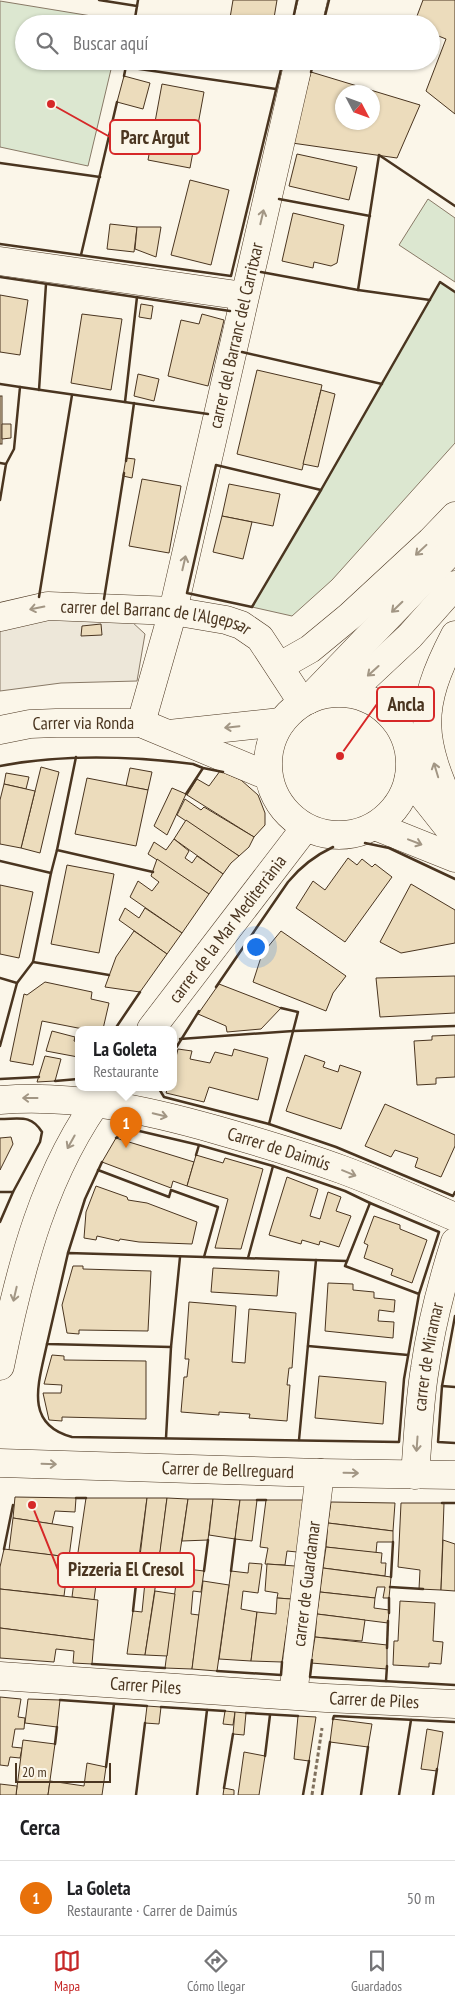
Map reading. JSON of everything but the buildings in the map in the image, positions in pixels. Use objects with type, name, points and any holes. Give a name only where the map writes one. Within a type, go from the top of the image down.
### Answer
[{"type":"street","points":[[310,15],[313,0]]},
{"type":"street","name":"carrer del Barranc del Carritxar","points":[[153,729],[173,611],[297,70]]},
{"type":"street","points":[[0,262],[244,296]]},
{"type":"street","points":[[280,666],[310,649],[350,616],[431,541],[455,516]]},
{"type":"street","points":[[305,701],[320,695],[334,693],[349,693],[362,696],[381,706],[395,720],[406,738],[410,758],[409,778],[402,798],[389,815],[375,826],[358,833],[340,836],[322,834],[305,828],[287,815],[274,797],[268,776],[269,748],[281,722],[305,701],[455,547]]},
{"type":"street","points":[[349,693],[410,636],[455,585]]},
{"type":"street","points":[[406,738],[416,683],[434,642],[455,605]]},
{"type":"street","name":"carrer del Barranc de l'Algepsar","points":[[0,616],[48,606],[173,611],[226,620],[241,625],[260,638],[305,701]]},
{"type":"street","points":[[455,635],[434,678],[427,716],[430,752],[438,778],[455,815]]},
{"type":"street","name":"Carrer via Ronda","points":[[0,730],[30,724],[56,723],[153,729],[281,722]]},
{"type":"street","name":"Carrer via Ronda","points":[[153,729],[268,776]]},
{"type":"street","points":[[409,778],[455,836]]},
{"type":"street","points":[[375,826],[455,858]]},
{"type":"street","name":"carrer de la Mar Mediterrània","points":[[153,1026],[305,828]]},
{"type":"street","points":[[0,1366],[15,1292],[38,1218],[59,1166],[72,1140],[101,1095]]},
{"type":"street","name":"Carrer de Daimús","points":[[0,1100],[101,1095],[157,1114],[278,1148],[344,1170],[455,1216]]},
{"type":"street","name":"carrer de Miramar","points":[[415,1475],[420,1400],[427,1354],[433,1321],[455,1242]]},
{"type":"street","name":"Carrer de Bellreguard","points":[[0,1463],[320,1473],[455,1475]]},
{"type":"street","name":"carrer de Guardamar","points":[[292,1695],[320,1473]]},
{"type":"street","name":"Carrer Piles","points":[[0,1676],[292,1695]]},
{"type":"street","name":"Carrer de Piles","points":[[292,1695],[455,1704]]},
{"type":"path","points":[[312,1795],[326,1698]]},
{"type":"green space","points":[[0,1],[85,15],[15,15],[15,70],[111,70],[88,166],[0,147]]},
{"type":"green space","points":[[428,199],[455,218],[455,282],[399,245]]},
{"type":"green space","points":[[440,282],[455,292],[455,443],[332,580],[292,616],[252,607],[321,490]]},
{"type":"shaded area","points":[[34,619],[131,621],[145,634],[137,681],[61,683],[0,691],[0,626]]},
{"type":"wall","points":[[99,0],[137,6],[136,15]]},
{"type":"wall","points":[[137,6],[138,0]]},
{"type":"wall","points":[[294,15],[297,0]]},
{"type":"wall","points":[[325,15],[329,0]]},
{"type":"wall","points":[[124,76],[125,70]]},
{"type":"wall","points":[[146,70],[276,89]]},
{"type":"wall","points":[[0,244],[231,276],[281,70]]},
{"type":"wall","points":[[81,255],[117,102]]},
{"type":"wall","points":[[261,272],[358,290],[379,155],[455,206]]},
{"type":"wall","points":[[0,163],[100,177]]},
{"type":"wall","points":[[279,199],[370,216]]},
{"type":"wall","points":[[0,277],[230,311]]},
{"type":"wall","points":[[321,490],[440,282],[455,292]]},
{"type":"wall","points":[[39,390],[46,284]]},
{"type":"wall","points":[[358,290],[430,300]]},
{"type":"wall","points":[[125,402],[137,297]]},
{"type":"wall","points":[[242,352],[382,384]]},
{"type":"wall","points":[[0,384],[20,387],[14,449],[6,464]]},
{"type":"wall","points":[[20,387],[208,414]]},
{"type":"wall","points":[[39,597],[72,395]]},
{"type":"wall","points":[[126,461],[134,403]]},
{"type":"wall","points":[[0,463],[6,464],[0,500]]},
{"type":"wall","points":[[216,465],[321,490],[252,607],[187,593],[216,465]]},
{"type":"wall","points":[[104,599],[124,473]]},
{"type":"wall","points":[[76,757],[57,850],[153,872]]},
{"type":"wall","points":[[0,766],[48,759],[120,758],[193,764],[223,772]]},
{"type":"wall","points":[[186,794],[203,768]]},
{"type":"wall","points":[[365,843],[389,848],[455,879]]},
{"type":"wall","points":[[216,987],[288,882],[308,862],[333,847]]},
{"type":"wall","points":[[0,861],[51,873],[57,850]]},
{"type":"wall","points":[[51,873],[33,962],[109,975]]},
{"type":"wall","points":[[17,983],[33,962]]},
{"type":"wall","points":[[0,978],[17,983],[0,1046]]},
{"type":"wall","points":[[117,1026],[140,992]]},
{"type":"wall","points":[[269,1124],[298,1012],[281,1008]]},
{"type":"wall","points":[[177,1046],[199,1011]]},
{"type":"wall","points":[[180,1039],[293,1031],[455,1026]]},
{"type":"wall","points":[[0,1079],[39,1077]]},
{"type":"wall","points":[[55,1081],[75,1079]]},
{"type":"wall","points":[[160,1091],[164,1097],[269,1124],[336,1147],[453,1196],[455,1192]]},
{"type":"wall","points":[[0,1119],[19,1118],[29,1120],[38,1126],[42,1132],[40,1142],[13,1192],[0,1222]]},
{"type":"wall","points":[[116,1138],[123,1133],[135,1130],[199,1145],[196,1155]]},
{"type":"wall","points":[[199,1145],[273,1166],[248,1258]]},
{"type":"wall","points":[[68,1253],[85,1199],[102,1162]]},
{"type":"wall","points":[[273,1166],[345,1191],[370,1203]]},
{"type":"wall","points":[[98,1170],[169,1197],[171,1190],[218,1207],[204,1257]]},
{"type":"wall","points":[[0,1192],[13,1192]]},
{"type":"wall","points":[[47,1344],[38,1387],[40,1412],[46,1422],[57,1431],[72,1437],[399,1442],[404,1379],[419,1294],[345,1266],[370,1203],[439,1232],[419,1294]]},
{"type":"wall","points":[[171,1347],[47,1344],[68,1253],[347,1261]]},
{"type":"wall","points":[[166,1438],[171,1347],[180,1257]]},
{"type":"wall","points":[[299,1440],[316,1260]]},
{"type":"wall","points":[[455,1316],[442,1386],[438,1442],[455,1443]]},
{"type":"wall","points":[[308,1346],[408,1355]]},
{"type":"wall","points":[[442,1386],[455,1387]]},
{"type":"wall","points":[[76,1498],[86,1498]]},
{"type":"wall","points":[[257,1500],[266,1500]]},
{"type":"wall","points":[[442,1503],[455,1503]]},
{"type":"wall","points":[[4,1549],[13,1505]]},
{"type":"wall","points":[[231,1571],[235,1539]]},
{"type":"wall","points":[[204,1571],[208,1540]]},
{"type":"wall","points":[[391,1577],[393,1542]]},
{"type":"wall","points":[[133,1611],[137,1575]]},
{"type":"wall","points":[[390,1587],[423,1589]]},
{"type":"wall","points":[[389,1598],[389,1613]]},
{"type":"wall","points":[[387,1648],[388,1621]]},
{"type":"wall","points":[[312,1660],[310,1677],[455,1685]]},
{"type":"wall","points":[[217,1671],[281,1675],[282,1662]]},
{"type":"wall","points":[[92,1664],[165,1668]]},
{"type":"wall","points":[[386,1681],[387,1666]]},
{"type":"wall","points":[[60,1700],[147,1706]]},
{"type":"wall","points":[[106,1767],[114,1704]]},
{"type":"wall","points":[[161,1707],[225,1711]]},
{"type":"wall","points":[[197,1795],[207,1710]]},
{"type":"wall","points":[[246,1713],[298,1716]]},
{"type":"wall","points":[[265,1756],[270,1715]]},
{"type":"wall","points":[[333,1719],[334,1716],[455,1722]]},
{"type":"wall","points":[[399,1795],[411,1720]]},
{"type":"wall","points":[[136,1795],[145,1723]]},
{"type":"wall","points":[[55,1744],[57,1727]]},
{"type":"wall","points":[[224,1788],[233,1734]]},
{"type":"wall","points":[[322,1795],[330,1742]]},
{"type":"wall","points":[[361,1795],[368,1747]]},
{"type":"wall","points":[[303,1795],[309,1761]]},
{"type":"wall","points":[[433,1795],[437,1769]]},
{"type":"place","name":"Parc Argut","points":[[51,104]]},
{"type":"place","name":"Ancla","points":[[340,756]]},
{"type":"place","name":"La Goleta","points":[[126,1148]]},
{"type":"place","name":"Pizzeria El Cresol","points":[[32,1505]]}]
